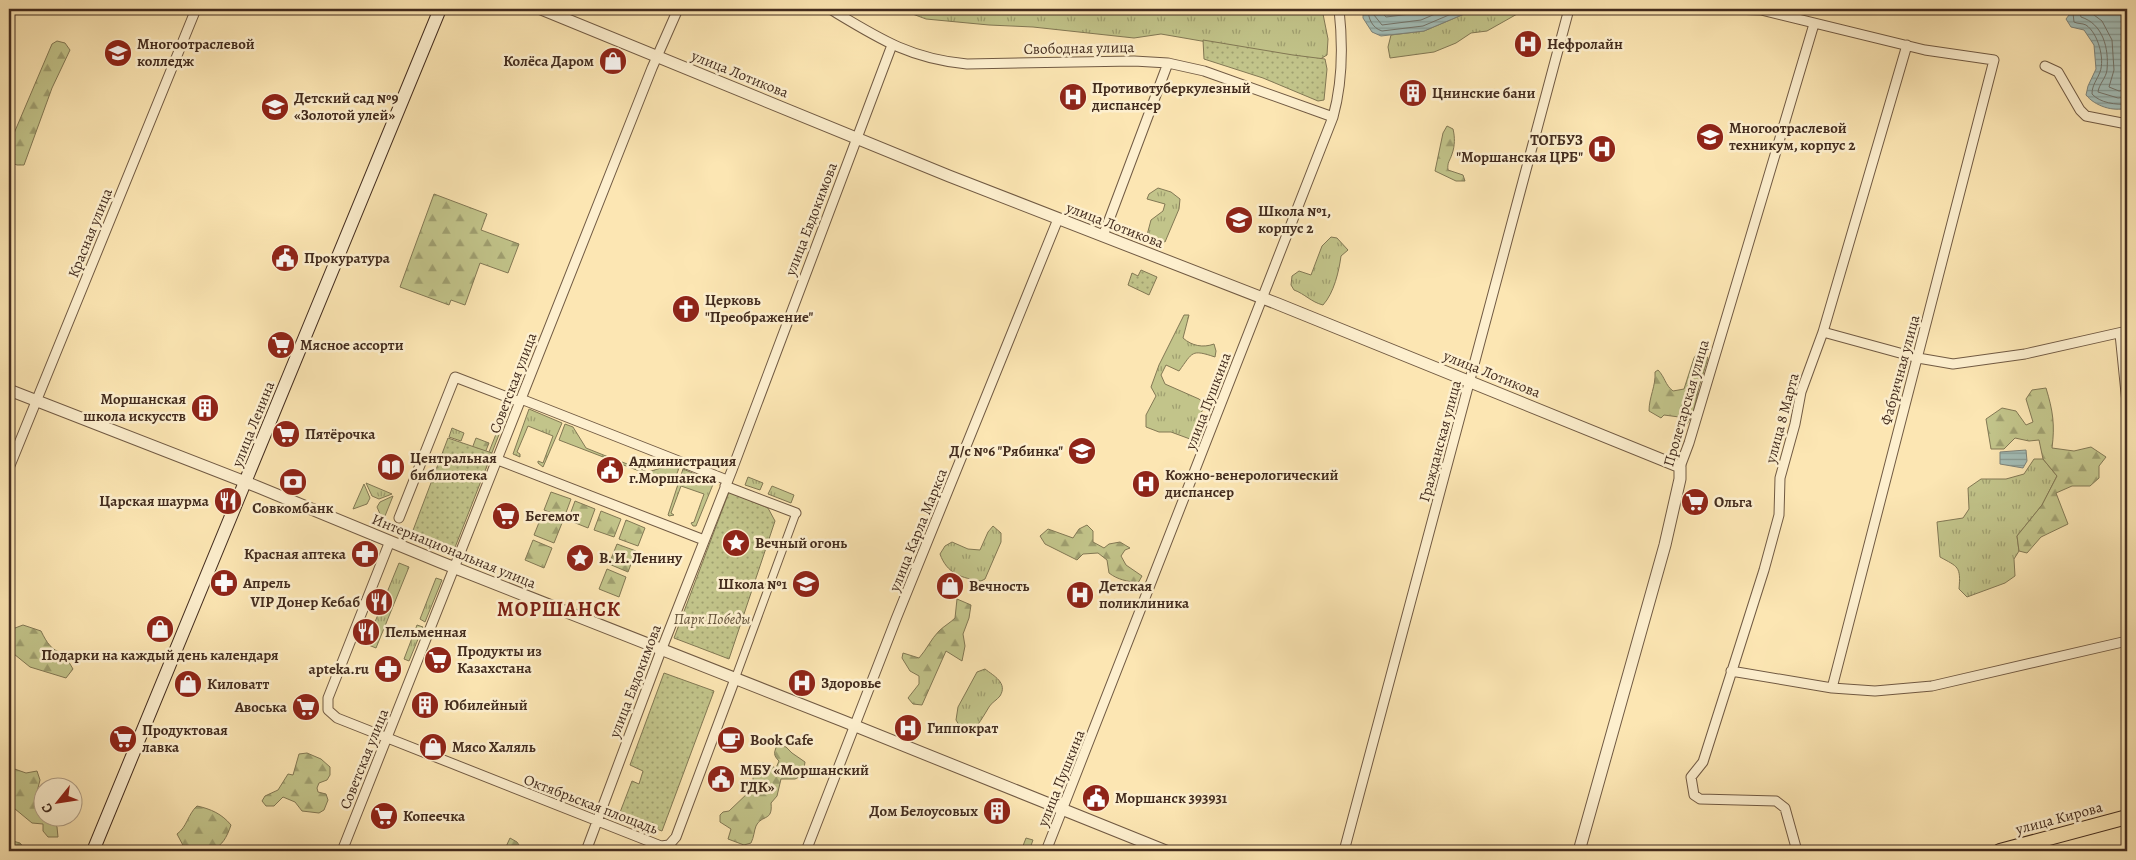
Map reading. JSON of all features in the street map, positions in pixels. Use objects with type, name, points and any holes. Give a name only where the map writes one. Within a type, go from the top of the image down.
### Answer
[{"type":"main road","name":"улица Ленина","points":[[93,851],[440,9]]},
{"type":"main road","name":"улица Кирова","points":[[2000,851],[2127,817]]},
{"type":"street","name":"Красная улица","points":[[9,468],[196,9]]},
{"type":"street","name":"улица Лотикова","points":[[541,9],[856,138],[1263,298],[1680,467]]},
{"type":"street","name":"Советская улица","points":[[342,851],[657,56],[678,9]]},
{"type":"street","name":"Свободная улица","points":[[830,9],[892,45],[919,56],[943,62],[967,64],[1168,62],[1204,72],[1333,117]]},
{"type":"street","name":"улица Пушкина","points":[[1046,851],[1333,117],[1341,75],[1339,9]]},
{"type":"street","name":"Гражданская улица","points":[[1344,851],[1569,9]]},
{"type":"street","points":[[1731,9],[1761,10],[1906,45]]},
{"type":"street","name":"Пролетарская улица","points":[[1579,851],[1665,545],[1680,479],[1680,467],[1690,443],[1814,24]]},
{"type":"street","name":"улица Евдокимова","points":[[586,851],[892,45]]},
{"type":"street","name":"Фабричная улица","points":[[1832,688],[1994,60],[1926,50],[1906,45]]},
{"type":"street","name":"улица 8 Марта","points":[[1797,851],[1785,808],[1776,801],[1761,799],[1700,799],[1694,795],[1691,778],[1703,762],[1764,570],[1779,515],[1780,478],[1793,433],[1801,392],[1823,332],[1906,45]]},
{"type":"street","points":[[1103,236],[1168,62]]},
{"type":"street","points":[[2045,66],[2058,72],[2080,110],[2086,116],[2127,124]]},
{"type":"street","name":"улица Карла Маркса","points":[[806,851],[896,619],[1058,219]]},
{"type":"street","points":[[1823,332],[1918,358],[1953,364],[2025,354],[2124,332],[2127,403]]},
{"type":"street","name":"Октябрьская площадь","points":[[390,541],[328,698],[328,710],[337,718],[660,846],[669,845],[676,837],[796,513],[726,483],[455,377],[399,518]]},
{"type":"street","name":"Интернациональная улица","points":[[9,390],[1166,851]]},
{"type":"street","points":[[498,460],[704,540]]},
{"type":"street","points":[[1732,672],[1832,688],[1875,691],[1932,686],[2127,641]]},
{"type":"green space","points":[[899,9],[1322,9],[1328,39],[1327,55],[1317,61],[1161,34],[1134,38],[1033,27],[926,19]]},
{"type":"green space","points":[[1476,9],[1526,9],[1487,31],[1471,33],[1456,43],[1434,52],[1390,58],[1388,47],[1391,35],[1424,31]]},
{"type":"green space","points":[[1203,40],[1325,59],[1327,69],[1324,100],[1318,101],[1263,78],[1204,59]]},
{"type":"green space","points":[[57,41],[65,43],[70,50],[52,88],[24,165],[17,165],[9,162],[9,145],[52,44]]},
{"type":"green space","points":[[1447,126],[1453,129],[1454,138],[1454,148],[1448,163],[1448,170],[1463,175],[1465,181],[1456,181],[1435,171],[1443,133]]},
{"type":"green space","points":[[1158,188],[1171,192],[1180,199],[1179,209],[1165,242],[1147,235],[1151,220],[1163,211],[1165,204],[1147,199],[1149,194]]},
{"type":"green space","points":[[434,194],[487,214],[481,230],[519,244],[508,273],[480,263],[465,305],[451,300],[449,305],[400,287]]},
{"type":"green space","points":[[1331,237],[1337,238],[1348,250],[1341,256],[1333,288],[1323,305],[1294,290],[1291,285],[1292,276],[1299,271],[1311,275],[1322,246]]},
{"type":"green space","points":[[1141,270],[1157,277],[1149,295],[1128,285],[1132,273],[1138,276]]},
{"type":"green space","points":[[1184,315],[1189,315],[1183,338],[1198,346],[1214,344],[1216,351],[1215,357],[1201,353],[1193,354],[1179,371],[1166,365],[1161,375],[1165,384],[1199,399],[1205,404],[1190,439],[1171,432],[1159,432],[1146,427],[1146,415],[1156,396],[1151,387],[1159,365]]},
{"type":"green space","points":[[1700,349],[1708,358],[1693,414],[1687,424],[1679,417],[1664,415],[1661,418],[1649,411],[1655,372],[1658,370],[1673,391],[1684,389],[1694,358]]},
{"type":"green space","points":[[2046,388],[2053,418],[2052,448],[2074,451],[2091,447],[2106,457],[2099,466],[2099,478],[2090,486],[2072,486],[2056,493],[2068,524],[2041,537],[2027,553],[2019,551],[2017,536],[2042,505],[2057,476],[2043,459],[2039,440],[2029,441],[2015,438],[2004,449],[1991,449],[1986,419],[2002,408],[2016,411],[2026,425],[2033,422],[2026,399],[2032,390]]},
{"type":"green space","points":[[506,409],[507,414],[481,481],[477,482]]},
{"type":"green space","points":[[529,409],[562,423],[543,467],[538,461],[543,463],[553,436],[528,426],[517,452],[520,454],[520,457],[513,454]]},
{"type":"green space","points":[[565,424],[573,427],[586,448],[611,458],[611,460],[559,440]]},
{"type":"green space","points":[[452,428],[464,433],[461,441],[449,437]]},
{"type":"green space","points":[[448,438],[492,453],[454,550],[412,533]]},
{"type":"green space","points":[[476,438],[489,443],[474,480],[462,475]]},
{"type":"green space","points":[[2034,459],[2043,459],[2057,476],[2042,505],[2017,536],[2019,551],[2014,559],[2015,576],[2005,583],[1967,597],[1959,589],[1959,571],[1957,568],[1940,557],[1937,522],[1963,518],[1969,509],[1968,488],[1981,479],[2006,479],[2024,474]]},
{"type":"green space","points":[[622,462],[648,472],[671,465],[679,468],[673,484],[621,464]]},
{"type":"green space","points":[[683,469],[714,482],[696,526],[693,526],[691,523],[694,522],[704,494],[681,486],[671,513],[674,515],[668,515]]},
{"type":"green space","points":[[748,477],[763,483],[760,490],[745,485]]},
{"type":"green space","points":[[366,483],[392,494],[379,499],[372,496]]},
{"type":"green space","points":[[364,484],[370,498],[367,504],[353,509]]},
{"type":"green space","points":[[772,486],[794,495],[791,503],[768,494]]},
{"type":"green space","points":[[551,492],[571,499],[564,518],[544,510]]},
{"type":"green space","name":"Парк Победы","points":[[729,492],[768,508],[775,521],[729,659],[674,638]]},
{"type":"green space","points":[[393,496],[383,521],[377,507],[380,502]]},
{"type":"green space","points":[[575,501],[595,509],[588,528],[568,520]]},
{"type":"green space","points":[[601,511],[621,519],[614,537],[594,530]]},
{"type":"green space","points":[[542,515],[562,523],[554,543],[534,535]]},
{"type":"green space","points":[[626,520],[645,528],[638,546],[619,539]]},
{"type":"green space","points":[[1087,525],[1093,531],[1093,542],[1104,548],[1109,544],[1120,542],[1130,548],[1125,550],[1121,556],[1126,565],[1142,576],[1138,583],[1119,579],[1109,573],[1107,560],[1098,553],[1083,554],[1077,560],[1045,544],[1040,536],[1048,529],[1073,538],[1079,529]]},
{"type":"green space","points":[[993,526],[1001,533],[1001,542],[985,579],[981,581],[968,578],[951,571],[940,554],[945,546],[952,542],[968,549],[980,550],[988,532]]},
{"type":"green space","points":[[533,540],[552,548],[544,568],[525,560]]},
{"type":"green space","points":[[617,544],[636,551],[628,572],[609,564]]},
{"type":"green space","points":[[399,563],[409,567],[376,648],[366,644]]},
{"type":"green space","points":[[607,569],[626,577],[619,597],[599,589]]},
{"type":"green space","points":[[436,578],[442,580],[425,622],[420,619]]},
{"type":"green space","points":[[957,599],[971,605],[969,618],[963,634],[965,646],[962,661],[946,651],[922,705],[913,704],[908,698],[919,684],[919,676],[910,671],[902,658],[903,653],[919,658],[936,634],[955,618]]},
{"type":"green space","points":[[9,624],[15,628],[23,625],[41,631],[50,646],[64,654],[73,669],[66,678],[30,667],[9,650]]},
{"type":"green space","points":[[417,625],[423,627],[409,661],[404,659]]},
{"type":"green space","points":[[985,669],[999,680],[1002,691],[971,733],[962,730],[956,720],[958,707],[977,672]]},
{"type":"green space","points":[[664,673],[714,691],[662,831],[619,815],[632,781],[639,784],[643,771],[630,765]]},
{"type":"green space","points":[[777,745],[786,747],[805,762],[803,775],[795,779],[781,779],[777,796],[771,803],[770,813],[758,822],[751,843],[744,845],[728,839],[731,829],[720,822],[720,815],[723,812],[729,811],[750,791],[753,786],[753,767],[763,763],[776,768],[779,761],[775,754]]},
{"type":"green space","points":[[307,753],[321,759],[330,767],[330,775],[327,780],[319,783],[317,788],[318,792],[326,794],[328,800],[324,810],[319,813],[302,811],[295,802],[283,797],[274,806],[266,806],[262,801],[265,796],[278,790],[288,774],[293,775],[299,754]]},
{"type":"green space","points":[[9,767],[26,773],[37,771],[39,778],[32,778],[32,823],[9,804]]},
{"type":"green space","points":[[197,806],[216,812],[231,825],[224,840],[215,848],[203,851],[186,851],[177,834]]},
{"type":"green space","points":[[43,828],[57,828],[58,837],[48,837]]},
{"type":"green space","points":[[510,838],[517,842],[523,851],[504,851]]},
{"type":"green space","points":[[1026,838],[1033,840],[1029,851],[1021,851]]},
{"type":"green space","points":[[9,840],[20,843],[27,851],[9,851]]},
{"type":"water","points":[[1363,9],[1476,9],[1424,31],[1381,36],[1372,32],[1363,18]]},
{"type":"water","points":[[2064,9],[2127,9],[2127,108],[2110,109],[2094,102],[2086,95],[2096,69],[2094,45],[2084,30],[2071,27],[2066,19],[2069,15]]},
{"type":"water","points":[[2026,450],[2027,461],[2023,468],[2000,464],[2000,452]]},
{"type":"place","name":"Нефролайн","points":[[1528,44]]},
{"type":"place","name":"Многоотраслевой колледж","points":[[118,53]]},
{"type":"place","name":"Колёса Даром","points":[[613,61]]},
{"type":"place","name":"Цнинские бани","points":[[1413,93]]},
{"type":"place","name":"Противотуберкулезный диспансер","points":[[1073,97]]},
{"type":"place","name":"Детский сад №9 «Золотой улей»","points":[[275,107]]},
{"type":"place","name":"Многоотраслевой техникум, корпус 2","points":[[1710,137]]},
{"type":"place","name":"ТОГБУЗ \"Моршанская ЦРБ\"","points":[[1602,149]]},
{"type":"place","name":"Школа №1, корпус 2","points":[[1239,220]]},
{"type":"place","name":"Прокуратура","points":[[285,258]]},
{"type":"place","name":"Церковь \"Преображение\"","points":[[686,309]]},
{"type":"place","name":"Мясное ассорти","points":[[281,345]]},
{"type":"place","name":"Моршанская школа искусств","points":[[205,408]]},
{"type":"place","name":"Пятёрочка","points":[[286,434]]},
{"type":"place","name":"Д/с №6 \"Рябинка\"","points":[[1082,451]]},
{"type":"place","name":"Центральная библиотека","points":[[391,467]]},
{"type":"place","name":"Администрация г.Моршанска","points":[[610,470]]},
{"type":"place","name":"Совкомбанк","points":[[293,482]]},
{"type":"place","name":"Кожно-венерологический диспансер","points":[[1146,484]]},
{"type":"place","name":"Царская шаурма","points":[[228,501]]},
{"type":"place","name":"Ольга","points":[[1695,502]]},
{"type":"place","name":"Бегемот","points":[[506,516]]},
{"type":"place","name":"Вечный огонь","points":[[736,543]]},
{"type":"place","name":"Красная аптека","points":[[365,554]]},
{"type":"place","name":"В. И. Ленину","points":[[580,558]]},
{"type":"place","name":"Апрель","points":[[224,583]]},
{"type":"place","name":"Школа №1","points":[[806,584]]},
{"type":"place","name":"Вечность","points":[[950,586]]},
{"type":"place","name":"Детская поликлиника","points":[[1080,595]]},
{"type":"place","name":"VIP Донер Кебаб","points":[[379,602]]},
{"type":"place","name":"Подарки на каждый день календаря","points":[[160,629]]},
{"type":"place","name":"Пельменная","points":[[366,632]]},
{"type":"place","name":"Продукты из Казахстана","points":[[438,660]]},
{"type":"place","name":"apteka.ru","points":[[388,669]]},
{"type":"place","name":"Здоровье","points":[[802,683]]},
{"type":"place","name":"Киловатт","points":[[188,684]]},
{"type":"place","name":"Юбилейный","points":[[425,705]]},
{"type":"place","name":"Авоська","points":[[306,707]]},
{"type":"place","name":"Гиппократ","points":[[908,728]]},
{"type":"place","name":"Продуктовая лавка","points":[[123,739]]},
{"type":"place","name":"Book Cafe","points":[[731,740]]},
{"type":"place","name":"Мясо Халяль","points":[[433,747]]},
{"type":"place","name":"МБУ «Моршанский ГДК»","points":[[721,779]]},
{"type":"place","name":"Моршанск 393931","points":[[1096,798]]},
{"type":"place","name":"Дом Белоусовых","points":[[997,811]]},
{"type":"place","name":"Копеечка","points":[[384,816]]},
{"type":"district","name":"МОРШАНСК","points":[[559,609]]}]
